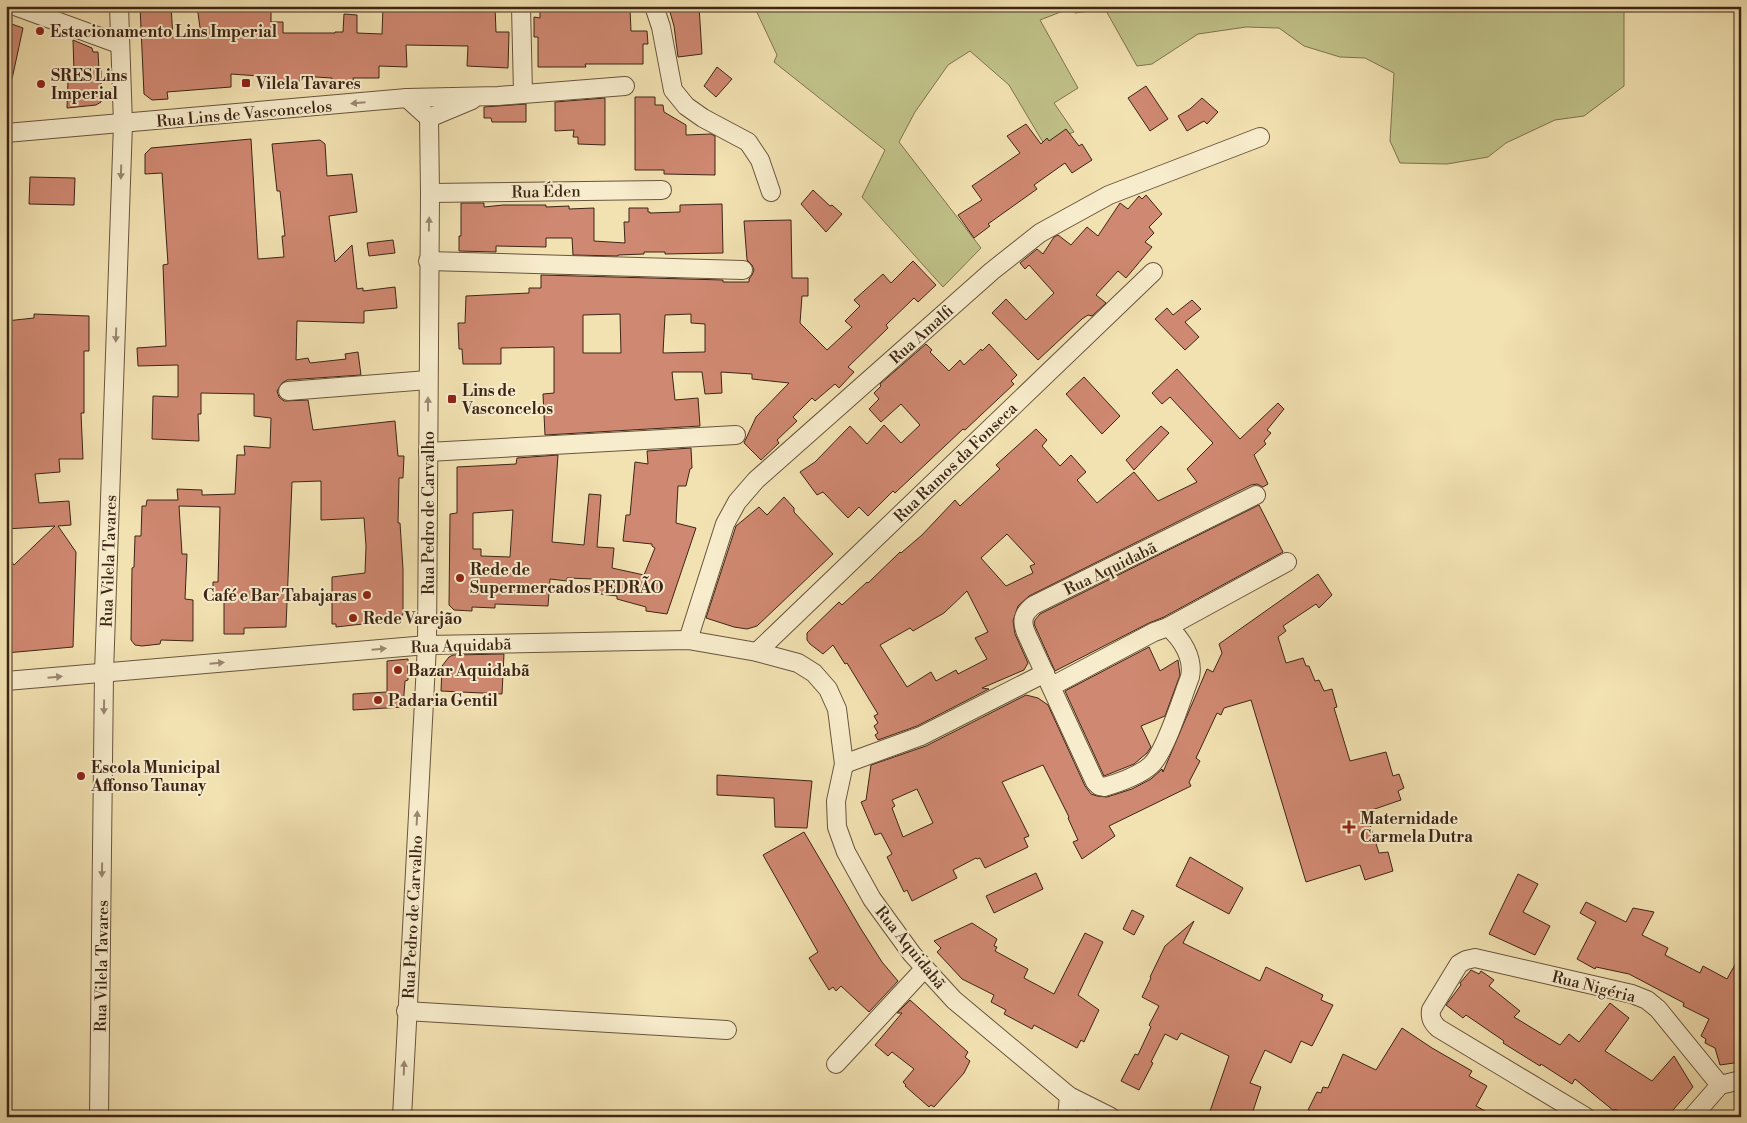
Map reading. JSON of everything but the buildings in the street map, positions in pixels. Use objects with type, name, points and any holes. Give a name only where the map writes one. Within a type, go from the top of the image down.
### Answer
[{"type":"street","points":[[16,6],[119,44]]},
{"type":"street","name":"Rua Vilela Tavares","points":[[99,1117],[104,672],[123,124],[118,6]]},
{"type":"street","points":[[521,6],[522,93]]},
{"type":"street","points":[[654,6],[661,28],[673,90],[686,106],[703,118],[748,142],[760,160],[771,192]]},
{"type":"street","name":"Rua Lins de Vasconcelos","points":[[6,133],[406,98],[482,96],[625,86]]},
{"type":"street","name":"Rua Lins de Vasconcelos","points":[[429,118],[482,96]]},
{"type":"street","points":[[406,98],[429,118]]},
{"type":"street","name":"Rua Pedro de Carvalho","points":[[402,1117],[406,1011],[427,645],[429,118]]},
{"type":"street","name":"Rua Amalfi","points":[[688,640],[725,524],[737,502],[756,480],[992,271],[1040,233],[1109,195],[1260,137]]},
{"type":"street","name":"Rua Éden","points":[[430,192],[662,190]]},
{"type":"street","points":[[428,261],[743,270]]},
{"type":"street","name":"Rua Ramos da Fonseca","points":[[757,652],[1153,272]]},
{"type":"street","points":[[288,391],[428,380]]},
{"type":"street","points":[[428,452],[736,435]]},
{"type":"street","name":"Rua Aquidabã","points":[[1168,626],[1174,632],[1189,657],[1192,668],[1158,758],[1150,767],[1136,774],[1104,787],[1100,786],[1096,782],[1023,627],[1023,619],[1028,610],[1256,495]]},
{"type":"street","points":[[844,764],[921,736],[1168,626],[1287,562]]},
{"type":"street","name":"Rua Aquidabã","points":[[6,681],[427,645],[688,640],[757,652],[798,663],[814,673],[828,689],[837,709],[844,764],[836,801],[837,827],[846,852],[872,899],[912,954],[954,1000],[1069,1096],[1112,1117]]},
{"type":"street","name":"Rua Nigéria","points":[[1586,1117],[1433,1023],[1430,1016],[1431,1010],[1459,964],[1475,958],[1632,994],[1647,1000],[1658,1009],[1720,1085]]},
{"type":"street","points":[[836,1064],[925,968]]},
{"type":"street","points":[[406,1011],[727,1030]]},
{"type":"street","points":[[1692,1117],[1720,1085],[1741,1080]]},
{"type":"street","points":[[1066,1117],[1069,1096]]},
{"type":"green space","points":[[754,6],[1624,6],[1624,86],[1584,116],[1555,120],[1506,143],[1488,157],[1447,164],[1400,163],[1390,141],[1394,73],[1365,58],[1340,57],[1304,46],[1279,28],[1246,27],[1198,34],[1152,64],[1137,66],[1105,9],[1075,13],[1071,8],[1040,20],[1078,88],[1054,103],[1074,132],[1044,144],[1009,85],[970,51],[948,65],[915,112],[899,142],[981,248],[943,287],[862,197],[885,150],[774,62],[777,55]]},
{"type":"place","name":"Estacionamento Lins Imperial","points":[[40,31]]},
{"type":"place","name":"Vilela Tavares","points":[[246,83]]},
{"type":"place","name":"SRES Lins Imperial","points":[[41,84]]},
{"type":"place","name":"Lins de Vasconcelos","points":[[452,399]]},
{"type":"place","name":"Rede de Supermercados PEDRÃO","points":[[460,578]]},
{"type":"place","name":"Café e Bar Tabajaras","points":[[367,595]]},
{"type":"place","name":"Rede Varejão","points":[[353,618]]},
{"type":"place","name":"Bazar Aquidabã","points":[[398,670]]},
{"type":"place","name":"Padaria Gentil","points":[[378,700]]},
{"type":"place","name":"Escola Municipal Affonso Taunay","points":[[81,776]]},
{"type":"place","name":"Maternidade Carmela Dutra","points":[[1349,827]]}]
